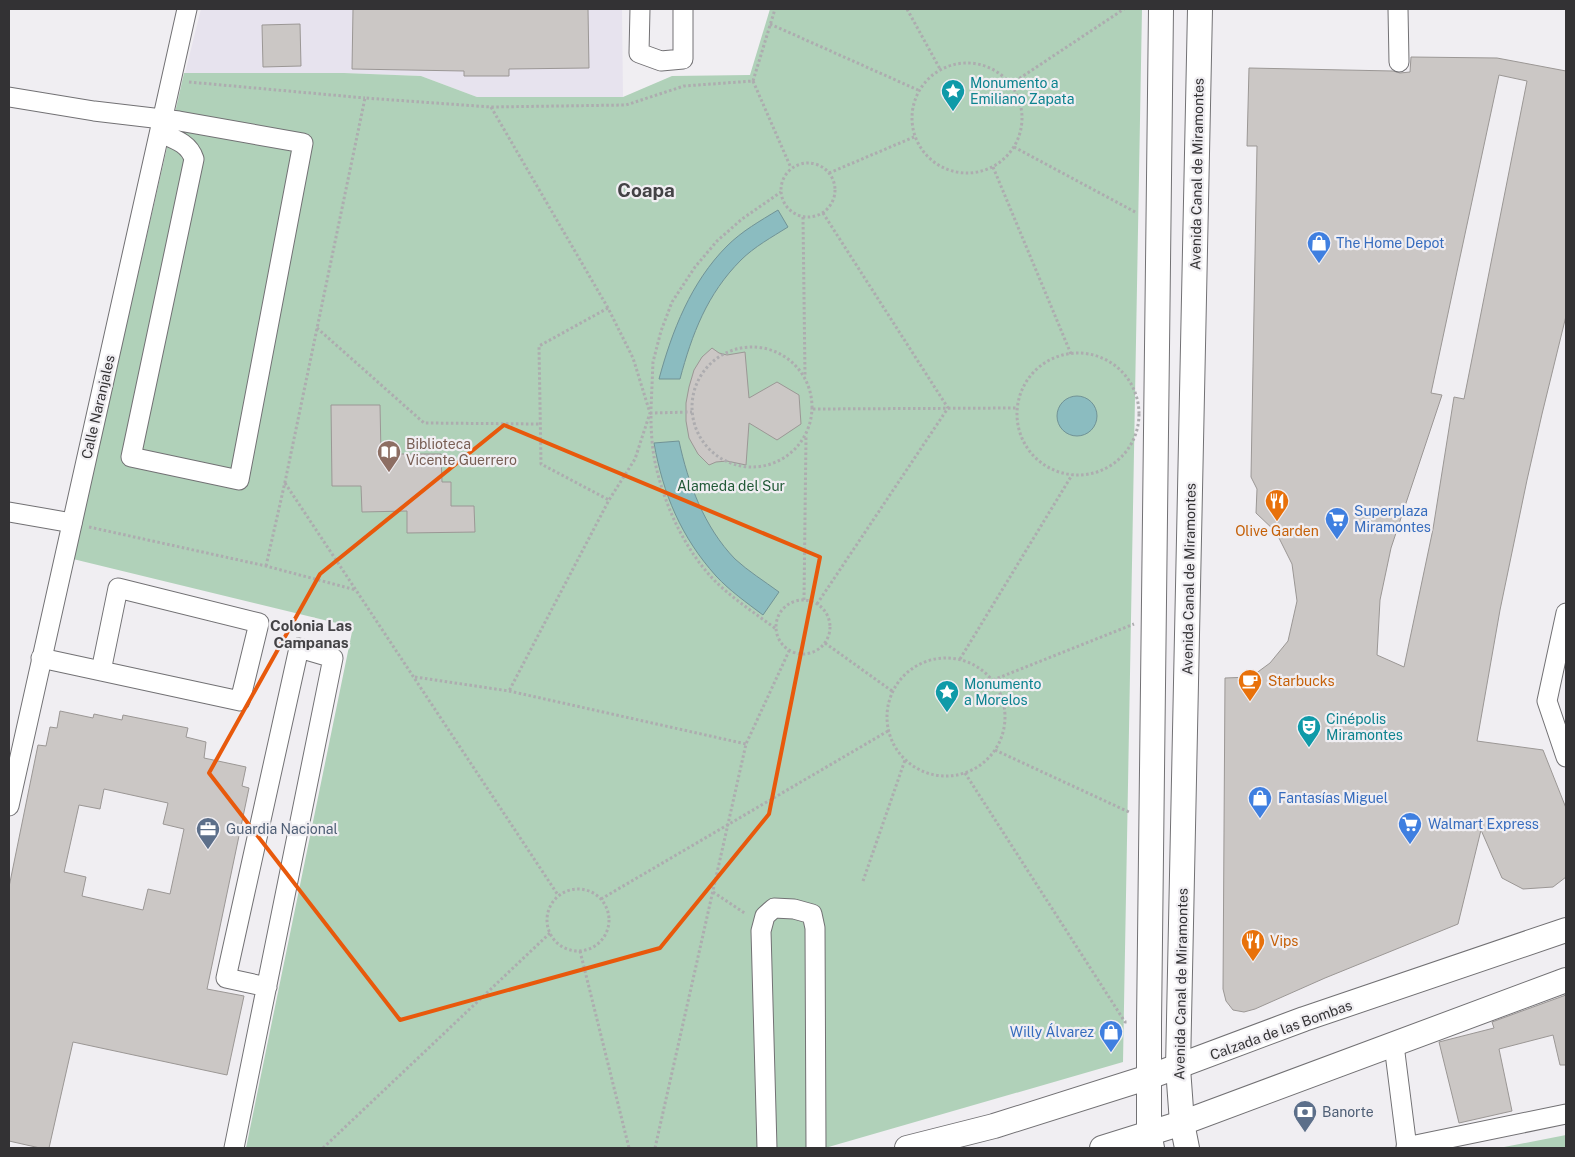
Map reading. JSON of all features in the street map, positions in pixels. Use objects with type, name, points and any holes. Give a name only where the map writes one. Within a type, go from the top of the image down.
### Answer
[{"type":"main road","points":[[1150,1140],[1149,1078],[1161,9]]},
{"type":"main road","name":"Avenida Canal de Miramontes","points":[[1187,1148],[1182,1123],[1178,1068],[1200,9]]},
{"type":"main road","name":"Calzada de las Bombas","points":[[907,1148],[994,1126],[1149,1078],[1304,1019],[1566,930]]},
{"type":"main road","points":[[1102,1148],[1150,1140],[1182,1123],[1566,980]]},
{"type":"street","name":"Calle Naranjales","points":[[9,806],[17,723],[41,658],[187,9]]},
{"type":"street","points":[[640,9],[639,53],[661,61],[683,59],[683,9]]},
{"type":"street","points":[[1398,9],[1399,62]]},
{"type":"street","points":[[9,97],[161,126],[255,134],[303,143],[239,480],[131,457],[194,158],[192,151],[187,145],[161,126]]},
{"type":"street","points":[[9,512],[72,523]]},
{"type":"street","points":[[41,658],[101,671],[240,701],[259,623],[118,588],[101,671]]},
{"type":"street","points":[[1566,613],[1547,701],[1566,757]]},
{"type":"street","points":[[234,1148],[267,987],[333,658],[299,648],[226,978],[267,987]]},
{"type":"street","points":[[767,1148],[761,931],[765,916],[774,908],[794,909],[812,914],[815,928],[816,1148]]},
{"type":"street","points":[[1394,1045],[1407,1148],[1566,1114]]},
{"type":"path","points":[[775,9],[753,81],[792,168]]},
{"type":"path","points":[[907,9],[940,69]]},
{"type":"path","points":[[1011,84],[1124,9]]},
{"type":"path","points":[[770,24],[918,90]]},
{"type":"path","points":[[970,62],[986,66],[1000,73],[1011,84],[1019,98],[1023,114],[1021,131],[1014,146],[1005,158],[993,167],[975,173],[956,172],[938,166],[924,153],[914,137],[911,121],[912,105],[918,90],[928,78],[940,69],[970,62]]},
{"type":"path","points":[[171,80],[365,98],[491,107],[626,105],[684,86],[753,81]]},
{"type":"path","points":[[266,566],[365,98]]},
{"type":"path","points":[[491,107],[608,308],[633,358],[650,413],[635,459],[609,500],[509,691]]},
{"type":"path","points":[[829,173],[914,137]]},
{"type":"path","points":[[1014,146],[1159,224]]},
{"type":"path","points":[[811,163],[824,168],[829,173],[834,184],[834,197],[828,209],[823,213],[810,218],[803,217],[794,214],[782,201],[780,192],[782,183],[785,175],[792,168],[811,163]]},
{"type":"path","points":[[993,167],[1071,354]]},
{"type":"path","points":[[776,629],[741,604],[715,580],[693,553],[677,524],[664,493],[655,461],[650,413],[653,362],[661,331],[672,302],[695,267],[717,241],[742,219],[780,192]]},
{"type":"path","points":[[823,213],[948,408]]},
{"type":"path","points":[[803,217],[805,376]]},
{"type":"path","points":[[608,308],[539,346],[541,464],[609,500]]},
{"type":"path","points":[[317,328],[424,423],[540,424]]},
{"type":"path","points":[[761,347],[778,352],[793,362],[805,376],[812,392],[813,409],[812,423],[806,436],[794,451],[778,462],[759,468],[740,467],[722,460],[707,448],[696,431],[692,412],[693,394],[700,378],[710,363],[726,353],[743,348],[761,347]]},
{"type":"path","points":[[1071,354],[1092,355],[1111,362],[1126,376],[1136,394],[1140,414],[1136,434],[1127,452],[1111,466],[1092,474],[1072,475],[1053,470],[1037,460],[1025,445],[1018,427],[1017,408],[1023,388],[1035,371],[1051,360],[1071,354]]},
{"type":"path","points":[[817,604],[948,408]]},
{"type":"path","points":[[813,409],[1017,408]]},
{"type":"path","points":[[650,413],[692,412]]},
{"type":"path","points":[[804,600],[806,436]]},
{"type":"path","points":[[960,659],[1072,475]]},
{"type":"path","points":[[285,482],[558,895]]},
{"type":"path","points":[[72,523],[266,566],[356,590]]},
{"type":"path","points":[[804,600],[817,604],[823,608],[830,621],[830,629],[825,643],[813,652],[797,654],[789,651],[777,637],[776,620],[780,611],[786,605],[795,601],[804,600]]},
{"type":"path","points":[[993,680],[1155,616]]},
{"type":"path","points":[[825,643],[892,691]]},
{"type":"path","points":[[655,1148],[746,744],[789,651]]},
{"type":"path","points":[[940,658],[960,659],[978,666],[993,680],[1002,696],[1006,714],[1004,733],[995,750],[982,764],[965,773],[949,776],[933,775],[918,769],[905,760],[894,747],[888,731],[887,711],[892,691],[904,675],[920,663],[940,658]]},
{"type":"path","points":[[414,677],[509,691],[746,744]]},
{"type":"path","points":[[601,899],[888,731]]},
{"type":"path","points":[[995,750],[1152,823]]},
{"type":"path","points":[[863,880],[905,760]]},
{"type":"path","points":[[965,773],[1125,1022],[1150,1024]]},
{"type":"path","points":[[578,888],[588,890],[598,895],[601,899],[609,912],[609,922],[607,932],[601,941],[593,947],[580,951],[564,948],[556,942],[550,933],[547,923],[547,912],[551,903],[558,895],[567,890],[578,888]]},
{"type":"path","points":[[712,892],[748,916]]},
{"type":"path","points":[[323,1148],[550,933]]},
{"type":"path","points":[[580,951],[630,1148]]},
{"type":"highlighted area","points":[[504,425],[820,557],[769,814],[660,948],[400,1020],[209,773],[320,574]]},
{"type":"shaded area","points":[[201,9],[622,9],[623,97],[477,97],[421,76],[344,73],[185,73]]},
{"type":"green space","name":"Alameda del Sur","points":[[770,9],[1142,9],[1123,1062],[825,1148],[246,1148],[353,627],[73,559],[184,73],[344,73],[421,76],[477,97],[623,97],[672,76],[750,75]]},
{"type":"green space","points":[[1566,1135],[1566,1148],[1499,1148]]},
{"type":"water","points":[[778,210],[788,227],[746,255],[719,287],[702,315],[680,379],[659,379],[670,343],[684,308],[703,275],[727,246],[751,227]]},
{"type":"water","points":[[1081,396],[1088,399],[1094,405],[1097,416],[1096,424],[1088,433],[1081,436],[1073,436],[1066,433],[1058,424],[1057,412],[1060,405],[1069,397]]},
{"type":"water","points":[[679,441],[692,488],[714,533],[735,559],[779,592],[763,615],[716,576],[693,546],[675,514],[668,497],[654,443]]},
{"type":"building","points":[[353,9],[588,9],[589,68],[509,69],[509,76],[464,76],[464,71],[352,69]]},
{"type":"building","points":[[300,24],[301,66],[263,67],[262,25]]},
{"type":"building","name":"Superplaza Miramontes","points":[[1411,57],[1497,58],[1566,71],[1566,316],[1527,480],[1500,610],[1477,741],[1543,750],[1566,808],[1566,877],[1553,887],[1523,889],[1502,878],[1481,830],[1458,924],[1325,978],[1255,1009],[1244,1012],[1233,1010],[1226,1001],[1223,989],[1225,678],[1251,677],[1270,663],[1288,641],[1297,601],[1292,564],[1276,532],[1256,513],[1257,489],[1251,477],[1257,146],[1247,146],[1249,68],[1410,72]],"holes":[[[1499,75],[1527,81],[1464,399],[1454,397],[1433,529],[1404,667],[1377,655],[1380,600],[1391,548],[1442,395],[1431,393]]]},
{"type":"building","points":[[712,348],[719,353],[727,355],[745,352],[749,398],[777,382],[799,395],[801,424],[777,440],[749,423],[746,465],[727,461],[709,465],[698,454],[689,438],[686,421],[686,403],[689,387],[694,370],[702,357]]},
{"type":"building","name":"Biblioteca Vicente Guerrero","points":[[331,405],[380,405],[381,454],[441,454],[442,482],[451,482],[451,506],[474,506],[475,532],[407,533],[407,511],[362,512],[361,486],[332,486]]},
{"type":"building","points":[[60,711],[93,718],[94,714],[122,720],[123,715],[188,728],[186,737],[206,742],[204,758],[246,767],[242,786],[249,788],[207,989],[244,996],[227,1075],[73,1042],[49,1148],[40,1148],[9,1141],[9,887],[38,745],[46,746],[50,727],[57,728]],"holes":[[[104,789],[168,803],[163,824],[184,829],[170,894],[148,889],[143,910],[82,896],[86,877],[64,872],[79,805],[100,809]]]},
{"type":"building","points":[[1566,995],[1566,1065],[1560,1065],[1553,1035],[1499,1049],[1512,1111],[1459,1123],[1439,1042],[1494,1028],[1492,1022]]},
{"type":"place","name":"Monumento a Emiliano Zapata","points":[[953,112]]},
{"type":"place","name":"The Home Depot","points":[[1319,264]]},
{"type":"place","name":"Biblioteca Vicente Guerrero","points":[[389,473]]},
{"type":"place","name":"Olive Garden","points":[[1277,522]]},
{"type":"place","name":"Superplaza Miramontes","points":[[1337,540]]},
{"type":"place","name":"Starbucks","points":[[1250,702]]},
{"type":"place","name":"Monumento a Morelos","points":[[947,713]]},
{"type":"place","name":"Cinépolis Miramontes","points":[[1309,748]]},
{"type":"place","name":"Fantasías Miguel","points":[[1260,819]]},
{"type":"place","name":"Walmart Express","points":[[1410,845]]},
{"type":"place","name":"Guardia Nacional","points":[[208,850]]},
{"type":"place","name":"Vips","points":[[1253,962]]},
{"type":"place","name":"Willy Álvarez","points":[[1111,1053]]},
{"type":"place","name":"Banorte","points":[[1305,1133]]},
{"type":"district","name":"Coapa","points":[[646,190]]},
{"type":"district","name":"Colonia Las Campanas","points":[[311,634]]}]
